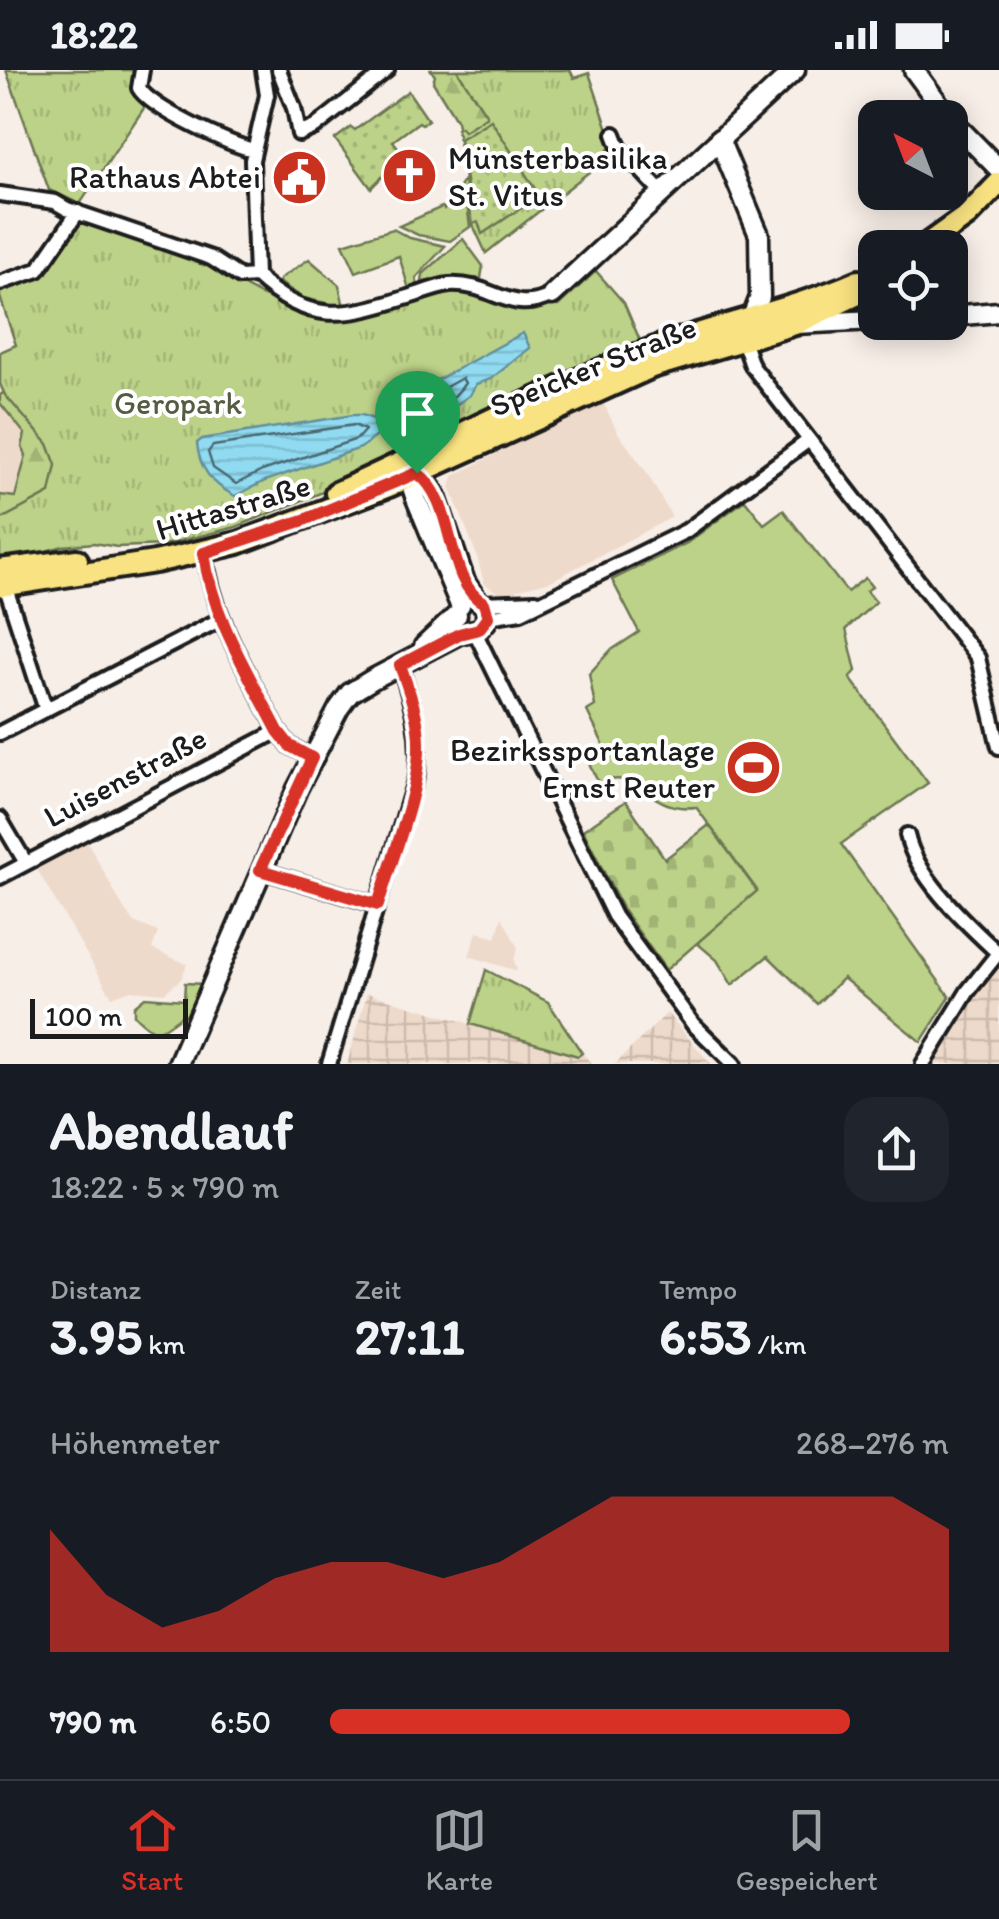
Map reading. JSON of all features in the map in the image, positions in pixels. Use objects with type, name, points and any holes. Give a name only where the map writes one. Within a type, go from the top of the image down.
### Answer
[{"type":"main road","points":[[948,230],[968,216],[999,183]]},
{"type":"main road","points":[[965,230],[999,199]]},
{"type":"main road","name":"Speicker Straße","points":[[414,466],[566,384],[644,352],[805,303],[858,281]]},
{"type":"main road","name":"Speicker Straße","points":[[414,466],[652,367],[795,324],[858,294]]},
{"type":"main road","name":"Hittastraße","points":[[2,580],[204,553],[304,520],[414,466]]},
{"type":"main road","name":"Hittastraße","points":[[2,580],[218,539],[414,466]]},
{"type":"street","points":[[142,70],[138,88],[147,100],[254,150]]},
{"type":"street","points":[[256,276],[254,150],[267,95],[263,70]]},
{"type":"street","points":[[278,70],[294,108],[299,134],[316,127],[387,70]]},
{"type":"street","points":[[0,194],[55,202],[211,258],[240,277],[256,276],[288,300],[337,314],[357,314],[448,286],[481,288],[524,305],[536,304],[552,295],[795,70]]},
{"type":"street","points":[[922,75],[938,100]]},
{"type":"street","points":[[614,134],[618,146],[662,193]]},
{"type":"street","points":[[719,139],[759,235],[760,298],[743,340],[752,366],[978,658],[999,747]]},
{"type":"street","points":[[968,140],[999,169]]},
{"type":"street","points":[[977,150],[999,150]]},
{"type":"street","points":[[0,283],[38,270],[78,212]]},
{"type":"street","points":[[968,315],[999,312]]},
{"type":"street","points":[[795,324],[858,321]]},
{"type":"street","points":[[178,1064],[312,758],[350,694],[459,634],[474,617],[521,612],[686,531],[809,440]]},
{"type":"street","points":[[414,466],[436,494],[474,617],[614,916],[693,1024],[734,1064]]},
{"type":"street","points":[[204,553],[221,619],[278,731],[290,746],[312,758]]},
{"type":"street","points":[[2,580],[46,710]]},
{"type":"street","points":[[0,733],[221,619]]},
{"type":"street","points":[[329,1064],[418,760],[414,707],[400,665]]},
{"type":"street","name":"Luisenstraße","points":[[0,877],[278,731]]},
{"type":"street","points":[[0,819],[26,863]]},
{"type":"street","points":[[906,836],[910,850],[954,912],[999,952],[968,991],[922,1064]]},
{"type":"street","points":[[260,870],[378,905]]},
{"type":"shaded area","points":[[0,384],[56,465],[0,520]]},
{"type":"shaded area","points":[[602,400],[618,433],[672,517],[551,581],[500,594],[484,583],[450,487],[453,476]]},
{"type":"shaded area","points":[[87,841],[125,911],[134,922],[158,932],[152,949],[187,964],[181,979],[164,993],[131,990],[112,997],[36,868]]},
{"type":"shaded area","points":[[502,917],[518,948],[514,960],[517,971],[469,956],[477,932],[496,938]]},
{"type":"shaded area","points":[[999,960],[999,1064],[934,1064],[973,999]]},
{"type":"shaded area","points":[[367,993],[578,1056],[582,1053],[593,1064],[347,1064]]},
{"type":"shaded area","points":[[667,1013],[711,1064],[615,1064]]},
{"type":"green space","points":[[6,70],[135,70],[131,89],[146,105],[80,204],[49,190]]},
{"type":"green space","points":[[431,70],[470,70],[494,112],[460,137],[457,121],[433,82]]},
{"type":"green space","points":[[457,70],[570,70],[574,78],[589,73],[613,144],[589,172],[486,253],[472,223],[457,129],[461,127],[464,131],[487,116]]},
{"type":"green space","points":[[408,91],[428,120],[393,141],[404,155],[371,188],[335,139],[351,127],[355,130]]},
{"type":"green space","points":[[491,120],[537,192],[529,203],[482,234],[478,222],[472,223],[460,139]]},
{"type":"green space","points":[[464,180],[470,227],[450,241],[418,235],[399,226],[444,209]]},
{"type":"green space","name":"Geropark","points":[[82,223],[192,258],[259,294],[325,320],[351,319],[447,292],[490,297],[520,311],[537,310],[550,303],[558,306],[596,271],[624,303],[641,343],[355,479],[236,527],[164,545],[117,547],[94,543],[63,546],[22,558],[0,557],[0,520],[50,493],[56,465],[48,444],[0,384],[0,352],[16,345],[0,286],[49,264],[72,230]]},
{"type":"green space","points":[[393,229],[410,238],[445,246],[416,278],[418,286],[409,289],[399,256],[356,272],[343,244]]},
{"type":"green space","points":[[463,239],[483,266],[481,278],[422,282],[423,274]]},
{"type":"green space","points":[[309,259],[339,285],[344,307],[303,298],[279,282]]},
{"type":"green space","points":[[7,391],[57,422],[57,489],[0,520],[0,495],[15,497],[26,455],[22,447],[25,434],[0,403],[0,395]]},
{"type":"green space","name":"Bezirkssportanlage Ernst Reuter","points":[[745,500],[764,524],[783,510],[847,592],[865,578],[872,587],[866,591],[876,602],[846,629],[856,671],[850,678],[928,783],[841,844],[950,997],[921,1042],[843,978],[817,1004],[768,956],[732,985],[717,960],[697,943],[757,890],[696,807],[665,803],[624,780],[599,784],[587,759],[605,748],[587,711],[595,706],[589,674],[610,651],[639,632],[612,580],[687,543]]},
{"type":"green space","points":[[626,801],[665,859],[709,825],[757,891],[666,970],[623,910],[583,830]]},
{"type":"green space","points":[[486,970],[548,1002],[582,1053],[578,1056],[470,1024]]},
{"type":"green space","points":[[185,983],[202,984],[188,1016],[157,1030],[134,1015],[134,1006],[145,997],[184,1000]]},
{"type":"water","points":[[523,333],[530,348],[491,379],[476,384],[470,395],[435,420],[376,436],[361,448],[265,481],[235,496],[213,481],[201,461],[197,443],[202,439],[353,415],[382,422],[417,391]]},
{"type":"place","name":"Münsterbasilika St. Vitus","points":[[409,176]]},
{"type":"place","name":"Rathaus Abtei","points":[[300,177]]},
{"type":"place","name":"Bezirkssportanlage Ernst Reuter","points":[[754,768]]},
{"type":"route","points":[[417,473],[425,478],[438,500],[465,582],[476,599],[484,603],[488,617],[479,629],[459,634],[400,665],[414,707],[420,746],[417,774],[378,905],[260,870],[312,758],[290,746],[278,731],[221,619],[204,553],[304,520],[417,473]]}]
